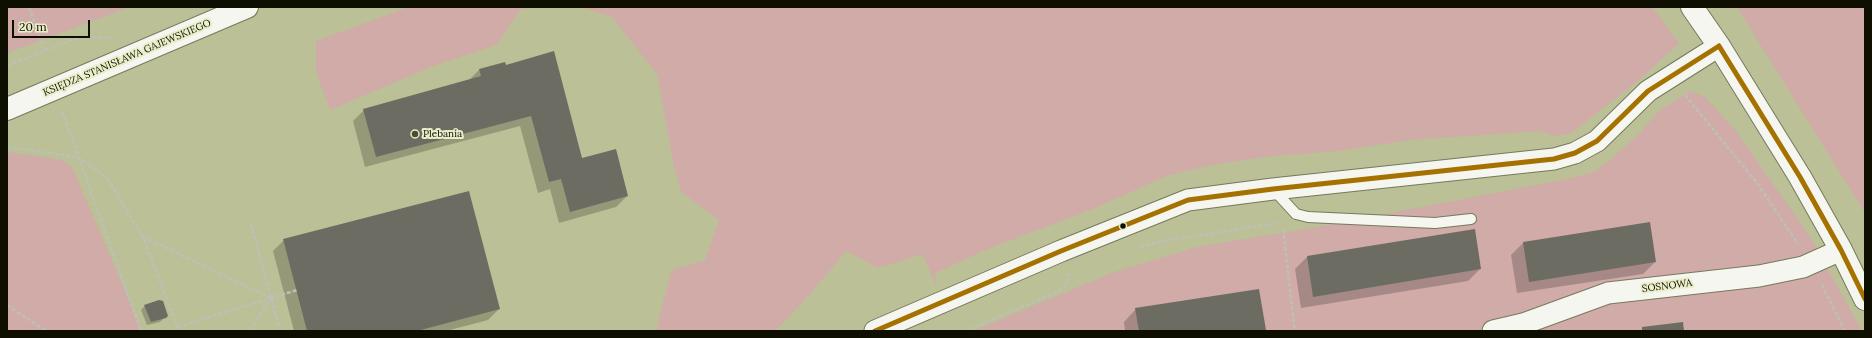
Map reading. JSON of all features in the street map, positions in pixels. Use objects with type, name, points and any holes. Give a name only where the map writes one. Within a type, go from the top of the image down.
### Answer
[{"type":"main road","name":"KSIĘDZA STANISŁAWA GAJEWSKIEGO","points":[[7,109],[247,7]]},
{"type":"main road","points":[[1692,7],[1719,46],[1800,177],[1841,250],[1865,299]]},
{"type":"street","points":[[875,331],[1188,200],[1273,189],[1554,159],[1575,153],[1598,141],[1648,91],[1719,46]]},
{"type":"street","name":"SOSNOWA","points":[[1493,331],[1523,324],[1608,293],[1759,276],[1809,264],[1841,250]]},
{"type":"lane","points":[[1273,189],[1296,214],[1308,217],[1435,223],[1471,219]]},
{"type":"path","points":[[7,66],[45,51],[29,7]]},
{"type":"path","points":[[1678,96],[1685,95],[1756,183],[1802,250],[1845,331]]},
{"type":"path","points":[[60,107],[141,331]]},
{"type":"path","points":[[7,147],[78,157],[107,178],[143,237],[179,331]]},
{"type":"path","points":[[1282,222],[1295,331]]},
{"type":"path","points":[[1133,249],[1163,241],[1278,223]]},
{"type":"path","points":[[251,224],[280,331]]},
{"type":"path","points":[[143,237],[271,298]]},
{"type":"path","points":[[965,331],[1057,292],[1065,286],[1071,271]]},
{"type":"path","points":[[178,327],[297,290]]},
{"type":"path","points":[[250,331],[271,298]]},
{"type":"path","points":[[7,305],[46,331]]},
{"type":"shaded area","points":[[7,7],[130,7],[7,53]]},
{"type":"shaded area","points":[[409,7],[539,7],[521,9],[496,45],[433,66],[330,110],[316,72],[316,41]]},
{"type":"shaded area","points":[[581,7],[1652,7],[1679,43],[1639,80],[1570,134],[1553,136],[1540,131],[1410,140],[1338,151],[1273,156],[1217,164],[1169,175],[1093,209],[990,248],[935,273],[937,287],[922,254],[878,268],[846,251],[811,293],[775,331],[657,331],[659,317],[672,270],[705,260],[719,220],[681,192],[674,166],[657,74],[612,17]]},
{"type":"shaded area","points":[[1737,7],[1865,7],[1865,213]]},
{"type":"shaded area","points":[[1690,91],[1705,97],[1736,131],[1809,235],[1862,331],[973,331],[1114,272],[1197,247],[1318,227],[1567,179],[1594,172],[1638,135],[1660,110]]},
{"type":"shaded area","points":[[7,152],[63,160],[72,167],[141,331],[7,331]]},
{"type":"building","name":"Plebania","points":[[554,51],[582,158],[616,149],[628,196],[570,212],[561,179],[549,182],[531,116],[376,157],[363,109],[481,76],[479,69],[505,62],[506,65]]},
{"type":"building","points":[[469,191],[500,309],[417,331],[307,331],[283,239]]},
{"type":"building","points":[[1650,222],[1656,262],[1529,282],[1523,242]]},
{"type":"building","points":[[1475,229],[1481,269],[1313,297],[1307,256]]},
{"type":"building","points":[[1259,289],[1266,330],[1139,331],[1135,308]]},
{"type":"building","points":[[159,300],[163,301],[168,316],[166,318],[151,322],[144,305]]},
{"type":"building","points":[[1683,322],[1684,331],[1642,331],[1642,327]]},
{"type":"transit line","points":[[1719,46],[1800,177],[1841,250],[1865,299]]},
{"type":"transit line","points":[[875,331],[1061,251],[1188,200],[1273,189],[1554,159],[1575,153],[1597,141],[1648,91],[1719,46]]},
{"type":"place","name":"Plebania","points":[[415,134]]}]
